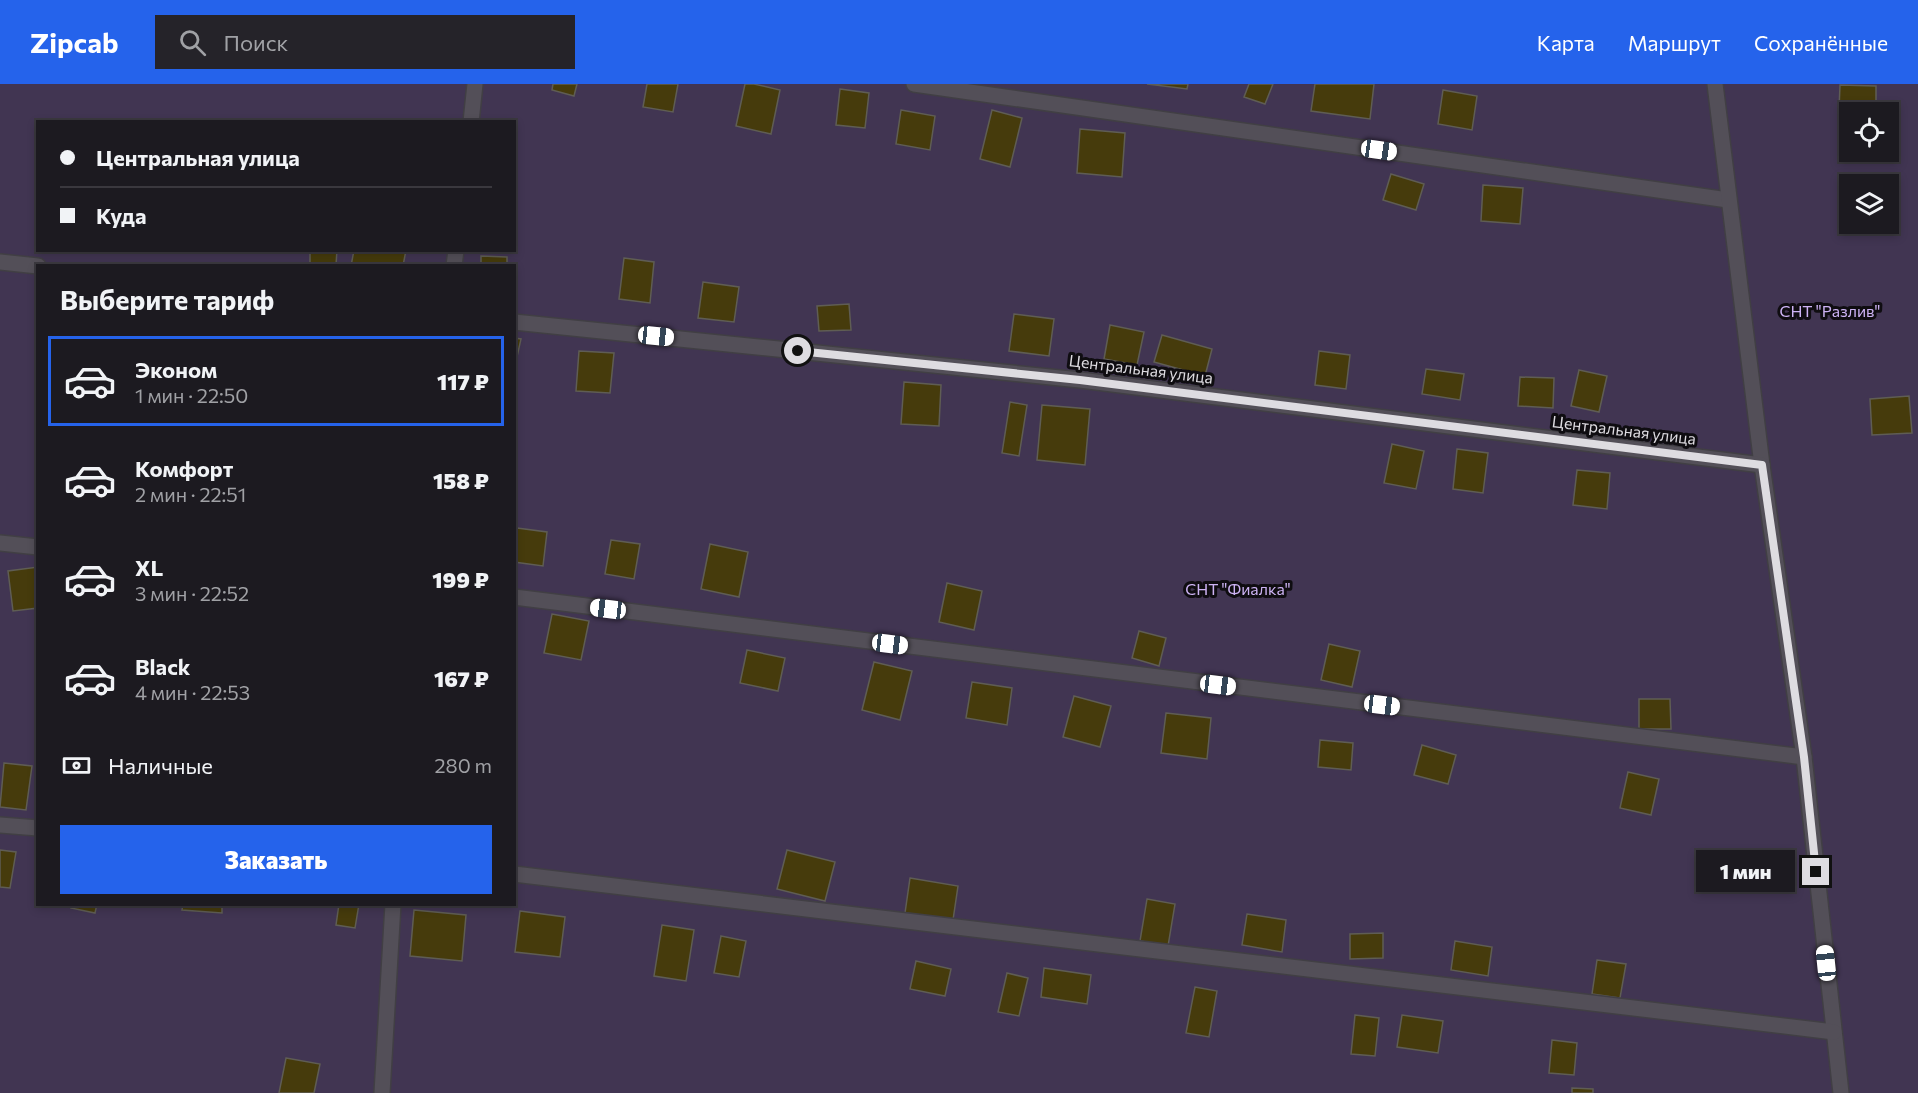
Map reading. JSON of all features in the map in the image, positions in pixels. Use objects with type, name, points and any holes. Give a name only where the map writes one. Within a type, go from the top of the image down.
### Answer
[{"type":"street","points":[[471,120],[475,84]]},
{"type":"street","points":[[914,84],[1728,200]]},
{"type":"street","points":[[1715,84],[1762,465],[1804,757],[1841,1093]]},
{"type":"street","points":[[0,262],[36,266]]},
{"type":"street","name":"Центральная улица","points":[[516,321],[1080,380],[1762,465]]},
{"type":"street","points":[[0,543],[36,547]]},
{"type":"street","points":[[516,597],[1804,757]]},
{"type":"street","points":[[0,825],[36,828]]},
{"type":"street","points":[[516,874],[1834,1032]]},
{"type":"street","points":[[382,1093],[393,906]]},
{"type":"green space","name":"СНТ \"Фиалка\"","points":[[0,84],[1918,84],[1918,1093],[0,1093]]},
{"type":"building","points":[[553,84],[577,84],[574,96],[552,90]]},
{"type":"building","points":[[647,84],[678,84],[673,112],[643,107]]},
{"type":"building","points":[[745,84],[780,90],[771,134],[736,126]]},
{"type":"building","points":[[1147,84],[1188,84],[1187,89]]},
{"type":"building","points":[[1249,84],[1273,84],[1265,104],[1244,97]]},
{"type":"building","points":[[1315,84],[1374,84],[1370,119],[1311,111]]},
{"type":"building","points":[[1840,85],[1876,86],[1876,102],[1839,102]]},
{"type":"building","points":[[840,89],[869,93],[865,128],[836,125]]},
{"type":"building","points":[[1443,90],[1477,96],[1472,130],[1438,124]]},
{"type":"building","points":[[901,110],[935,116],[930,150],[896,144]]},
{"type":"building","points":[[992,110],[1022,118],[1010,167],[980,159]]},
{"type":"building","points":[[1080,129],[1125,133],[1122,177],[1077,173]]},
{"type":"building","points":[[1391,174],[1424,184],[1416,210],[1383,200]]},
{"type":"building","points":[[1483,185],[1523,188],[1520,224],[1481,221]]},
{"type":"building","points":[[310,252],[337,252],[336,264],[310,264]]},
{"type":"building","points":[[354,252],[406,252],[403,264],[351,264]]},
{"type":"building","points":[[481,256],[507,257],[507,264],[481,264]]},
{"type":"building","points":[[624,258],[654,262],[650,303],[619,299]]},
{"type":"building","points":[[703,282],[739,287],[734,322],[698,318]]},
{"type":"building","points":[[849,304],[851,330],[819,331],[817,306]]},
{"type":"building","points":[[1014,314],[1054,319],[1049,356],[1009,351]]},
{"type":"building","points":[[1110,325],[1144,332],[1137,365],[1104,359]]},
{"type":"building","points":[[1162,335],[1212,349],[1205,376],[1154,362]]},
{"type":"building","points":[[516,338],[521,339],[516,361]]},
{"type":"building","points":[[579,351],[614,353],[610,393],[576,391]]},
{"type":"building","points":[[1319,351],[1350,355],[1346,389],[1315,385]]},
{"type":"building","points":[[1426,369],[1464,374],[1460,400],[1422,394]]},
{"type":"building","points":[[1579,370],[1607,376],[1599,412],[1571,406]]},
{"type":"building","points":[[1520,377],[1554,378],[1553,408],[1518,406]]},
{"type":"building","points":[[904,382],[941,385],[939,426],[901,424]]},
{"type":"building","points":[[1909,396],[1912,433],[1872,435],[1870,399]]},
{"type":"building","points":[[1010,402],[1027,405],[1019,456],[1002,453]]},
{"type":"building","points":[[1042,405],[1090,409],[1085,465],[1037,460]]},
{"type":"building","points":[[1392,444],[1424,451],[1416,489],[1384,483]]},
{"type":"building","points":[[1457,449],[1488,453],[1483,493],[1453,489]]},
{"type":"building","points":[[1577,470],[1610,473],[1607,509],[1573,505]]},
{"type":"building","points":[[517,528],[547,532],[543,566],[516,562]]},
{"type":"building","points":[[611,540],[640,544],[634,579],[605,574]]},
{"type":"building","points":[[710,544],[748,552],[739,597],[701,589]]},
{"type":"building","points":[[36,567],[36,608],[13,611],[8,571]]},
{"type":"building","points":[[947,583],[982,591],[974,630],[939,622]]},
{"type":"building","points":[[552,614],[589,621],[581,660],[544,653]]},
{"type":"building","points":[[1139,631],[1166,638],[1159,666],[1132,658]]},
{"type":"building","points":[[1329,644],[1360,651],[1352,687],[1321,680]]},
{"type":"building","points":[[747,650],[785,658],[778,691],[740,683]]},
{"type":"building","points":[[874,662],[912,671],[900,720],[862,710]]},
{"type":"building","points":[[972,682],[1012,688],[1007,725],[966,718]]},
{"type":"building","points":[[1074,696],[1111,706],[1100,747],[1063,737]]},
{"type":"building","points":[[1639,699],[1670,699],[1671,729],[1639,729]]},
{"type":"building","points":[[1166,713],[1211,718],[1207,759],[1161,753]]},
{"type":"building","points":[[1320,740],[1353,743],[1351,770],[1318,767]]},
{"type":"building","points":[[1422,745],[1456,755],[1448,784],[1414,775]]},
{"type":"building","points":[[4,763],[32,766],[26,810],[0,807]]},
{"type":"building","points":[[1628,772],[1659,779],[1651,815],[1620,808]]},
{"type":"building","points":[[0,850],[16,852],[10,888],[0,887]]},
{"type":"building","points":[[787,850],[835,862],[825,901],[777,889]]},
{"type":"building","points":[[910,878],[958,886],[953,920],[905,913]]},
{"type":"building","points":[[1147,899],[1175,904],[1168,946],[1140,941]]},
{"type":"building","points":[[72,906],[97,906],[95,913],[71,908]]},
{"type":"building","points":[[183,906],[222,906],[222,913],[182,910]]},
{"type":"building","points":[[339,906],[359,906],[355,928],[336,925]]},
{"type":"building","points":[[414,910],[466,915],[462,961],[410,956]]},
{"type":"building","points":[[520,911],[565,917],[560,957],[515,952]]},
{"type":"building","points":[[1247,914],[1286,920],[1282,952],[1242,945]]},
{"type":"building","points":[[662,925],[694,930],[686,981],[654,976]]},
{"type":"building","points":[[1383,933],[1383,958],[1350,959],[1350,934]]},
{"type":"building","points":[[721,936],[746,941],[739,977],[714,973]]},
{"type":"building","points":[[1455,941],[1492,947],[1488,976],[1451,970]]},
{"type":"building","points":[[1597,960],[1626,964],[1620,998],[1592,994]]},
{"type":"building","points":[[916,961],[951,969],[945,996],[910,989]]},
{"type":"building","points":[[1044,968],[1091,975],[1087,1004],[1041,997]]},
{"type":"building","points":[[1007,973],[1028,978],[1019,1016],[998,1012]]},
{"type":"building","points":[[1195,987],[1217,991],[1209,1037],[1186,1033]]},
{"type":"building","points":[[1355,1015],[1379,1018],[1375,1056],[1351,1054]]},
{"type":"building","points":[[1402,1015],[1443,1021],[1438,1053],[1397,1047]]},
{"type":"building","points":[[1552,1040],[1577,1043],[1574,1075],[1549,1073]]},
{"type":"building","points":[[286,1058],[320,1064],[314,1093],[279,1093]]},
{"type":"building","points":[[1572,1088],[1593,1089],[1593,1093],[1572,1093]]},
{"type":"route","points":[[798,351],[1080,380],[1762,465],[1804,757],[1816,872]]},
{"type":"park label","name":"СНТ \"Разлив\"","points":[[1830,311]]}]
